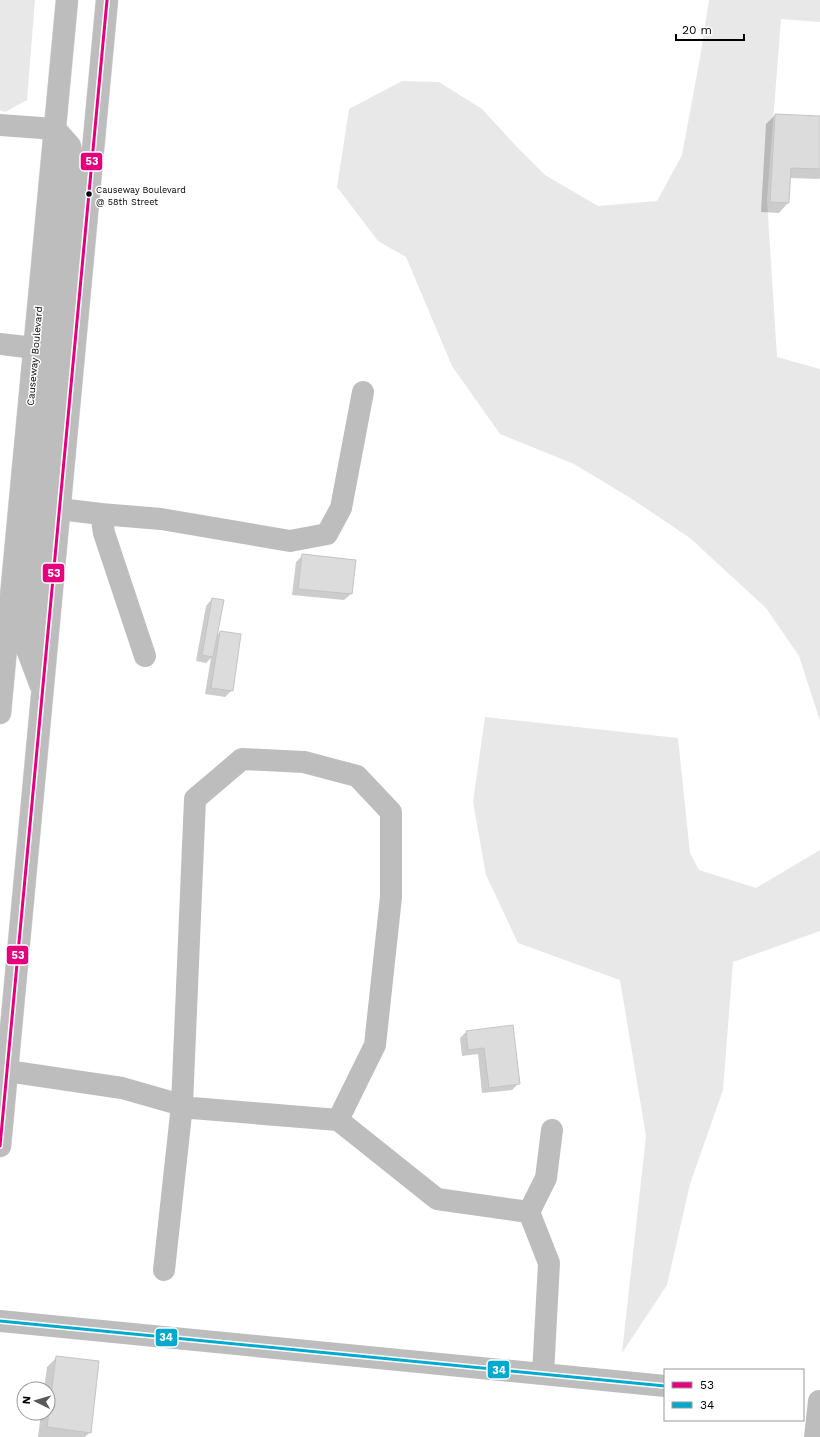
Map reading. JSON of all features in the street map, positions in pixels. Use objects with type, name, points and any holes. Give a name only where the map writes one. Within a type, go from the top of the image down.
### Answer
[{"type":"main road","name":"Causeway Boulevard","points":[[0,713],[67,0]]},
{"type":"main road","points":[[0,1146],[107,0]]},
{"type":"main road","points":[[0,124],[55,129],[70,146],[72,159],[27,649],[42,691]]},
{"type":"main road","points":[[0,344],[35,348]]},
{"type":"main road","points":[[60,509],[161,519],[290,541],[327,534],[341,508],[363,392]]},
{"type":"main road","points":[[101,514],[104,533],[145,656]]},
{"type":"main road","points":[[164,1270],[182,1105],[195,799],[242,759],[304,762],[357,776],[391,812],[391,897],[375,1045],[338,1120]]},
{"type":"main road","points":[[7,1071],[122,1088],[192,1108],[338,1120],[437,1198],[530,1212]]},
{"type":"main road","points":[[543,1374],[549,1263],[530,1212],[546,1178],[552,1130]]},
{"type":"main road","points":[[0,1321],[664,1386]]},
{"type":"main road","points":[[814,1401],[815,1437]]},
{"type":"shaded area","points":[[0,0],[35,0],[27,100],[5,112],[0,110]]},
{"type":"shaded area","points":[[709,0],[820,0],[820,22],[781,19],[767,200],[777,357],[820,369],[820,721],[799,656],[766,608],[690,538],[632,499],[574,464],[500,434],[452,366],[406,257],[378,241],[337,187],[349,109],[402,81],[439,82],[482,109],[545,175],[598,206],[657,201],[682,155]]},
{"type":"shaded area","points":[[485,717],[678,738],[690,853],[699,870],[756,888],[820,850],[820,931],[733,962],[723,1090],[690,1184],[667,1285],[622,1353],[646,1136],[620,980],[518,943],[486,875],[473,802]]},
{"type":"building","points":[[775,114],[820,116],[820,169],[791,168],[789,203],[770,202]]},
{"type":"building","points":[[302,554],[356,560],[352,594],[298,589]]},
{"type":"building","points":[[212,598],[224,600],[213,657],[202,655]]},
{"type":"building","points":[[220,631],[241,634],[233,691],[211,688]]},
{"type":"building","points":[[513,1025],[520,1084],[489,1088],[484,1048],[468,1050],[466,1031]]},
{"type":"building","points":[[56,1356],[99,1361],[91,1433],[47,1427],[48,1421],[56,1421],[56,1381],[53,1381]]},
{"type":"transit line","name":"53","points":[[0,1146],[107,0]]},
{"type":"transit line","name":"34","points":[[0,1321],[664,1386]]},
{"type":"place","name":"Causeway Boulevard @ 58th Street","points":[[89,194]]}]
